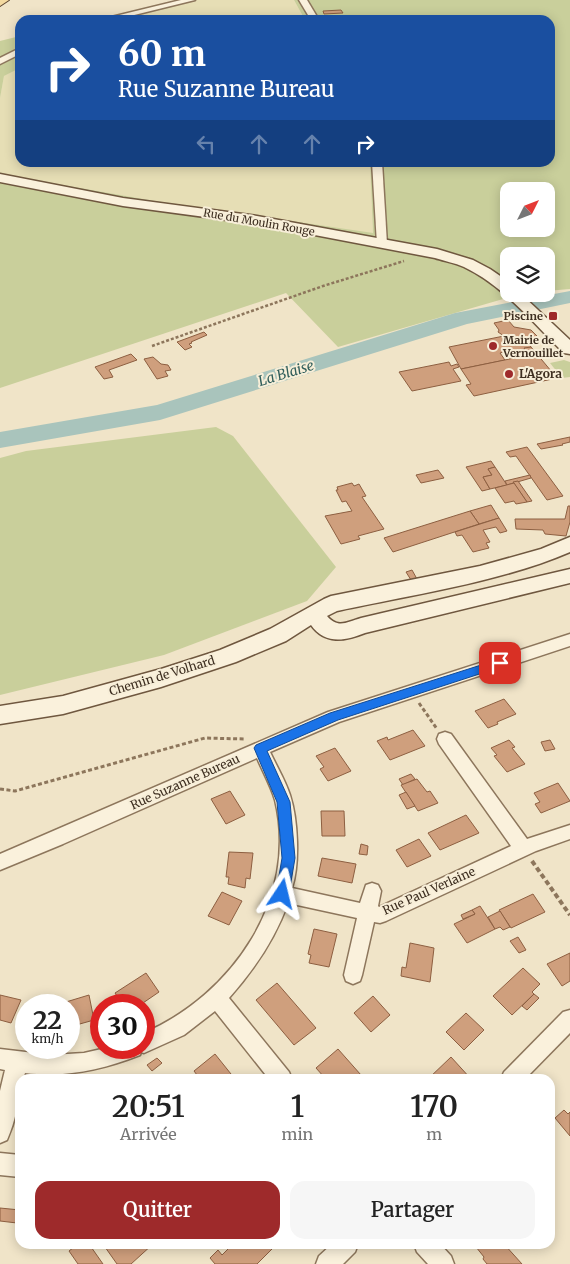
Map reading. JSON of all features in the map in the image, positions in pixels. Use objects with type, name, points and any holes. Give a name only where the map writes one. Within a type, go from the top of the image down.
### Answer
[{"type":"street","points":[[125,15],[191,0]]},
{"type":"street","points":[[303,0],[312,15]]},
{"type":"street","points":[[0,61],[15,54]]},
{"type":"street","points":[[377,167],[382,244]]},
{"type":"street","name":"Rue du Moulin Rouge","points":[[0,178],[123,202],[257,220],[437,254],[468,263],[485,272],[500,284]]},
{"type":"street","name":"Rue du Moulin Rouge","points":[[521,302],[570,349]]},
{"type":"street","name":"Chemin de Volhard","points":[[0,715],[63,705],[161,678],[228,656],[278,635],[331,604],[480,573],[547,554],[570,544]]},
{"type":"street","points":[[316,614],[318,622],[326,629],[340,633],[361,626],[570,576]]},
{"type":"street","name":"Rue Suzanne Bureau","points":[[0,862],[57,840],[260,748],[334,717],[570,640]]},
{"type":"street","points":[[444,739],[523,848]]},
{"type":"street","points":[[155,1038],[181,1026],[217,998],[245,967],[268,928],[282,894],[288,858],[283,802],[260,748]]},
{"type":"street","name":"Rue Paul Verlaine","points":[[282,894],[380,915],[523,848],[570,832]]},
{"type":"street","points":[[353,975],[372,891]]},
{"type":"street","points":[[217,998],[278,1074]]},
{"type":"street","points":[[516,1074],[570,1019]]},
{"type":"street","points":[[0,1133],[8,1061],[60,1066],[96,1059]]},
{"type":"street","points":[[0,1164],[15,1166]]},
{"type":"street","points":[[328,1264],[342,1249]]},
{"type":"street","points":[[430,1249],[443,1264]]},
{"type":"path","points":[[152,346],[323,286],[405,260]]},
{"type":"path","points":[[412,692],[444,739]]},
{"type":"path","points":[[0,788],[15,791],[205,738],[246,739],[260,748]]},
{"type":"path","points":[[523,848],[570,915]]},
{"type":"shaded area","points":[[194,0],[294,0],[302,15],[134,15]]},
{"type":"shaded area","points":[[15,70],[15,167],[370,167],[373,234],[155,201],[0,174],[0,98],[4,76]]},
{"type":"green space","points":[[294,0],[570,0],[570,289],[555,290],[555,247],[500,247],[500,300],[338,347],[286,293],[0,388],[0,174],[155,201],[373,233],[370,167],[555,167],[555,15],[302,15]]},
{"type":"green space","points":[[15,37],[15,70],[4,76],[0,98],[0,41]]},
{"type":"green space","points":[[564,360],[570,362],[570,377],[562,378],[550,363]]},
{"type":"green space","points":[[216,427],[233,436],[336,567],[307,601],[164,655],[0,695],[0,458],[26,451]]},
{"type":"building","points":[[341,10],[343,13],[324,14],[323,11]]},
{"type":"building","name":"Mairie de Vernouillet","points":[[508,320],[514,327],[531,330],[537,336],[529,344],[531,347],[519,351],[512,350],[517,357],[513,358],[507,351],[500,353],[505,360],[461,369],[449,347],[504,336],[498,332],[499,330],[494,323]]},
{"type":"building","points":[[204,332],[207,335],[191,342],[189,344],[192,347],[185,350],[177,342]]},
{"type":"building","name":"L'Agora","points":[[531,347],[557,378],[474,396],[466,385],[471,384],[461,369],[529,355],[524,348]]},
{"type":"building","points":[[131,354],[137,360],[109,370],[113,377],[104,379],[95,367]]},
{"type":"building","points":[[153,357],[161,364],[168,365],[171,370],[165,371],[168,376],[157,379],[144,359]]},
{"type":"building","points":[[449,362],[451,366],[457,364],[459,367],[453,369],[461,381],[412,391],[399,372]]},
{"type":"building","points":[[570,437],[570,442],[563,445],[541,449],[537,444]]},
{"type":"building","points":[[527,447],[563,496],[547,500],[516,456],[510,457],[506,452]]},
{"type":"building","points":[[491,461],[495,467],[488,469],[492,475],[483,477],[490,489],[482,491],[466,467]]},
{"type":"building","points":[[495,467],[507,485],[490,489],[483,477],[492,475],[488,469]]},
{"type":"building","points":[[438,470],[444,478],[421,483],[416,475]]},
{"type":"building","points":[[530,475],[531,478],[507,485],[505,481]]},
{"type":"building","points":[[518,481],[532,501],[527,502],[513,482]]},
{"type":"building","points":[[352,483],[354,486],[359,484],[366,496],[362,497],[384,529],[358,536],[360,539],[341,544],[325,516],[352,511],[346,501],[342,502],[336,490],[338,490],[337,487]]},
{"type":"building","points":[[514,483],[527,502],[516,504],[514,501],[505,503],[495,488]]},
{"type":"building","points":[[491,505],[499,518],[479,524],[470,511]]},
{"type":"building","points":[[568,506],[570,506],[570,522],[566,536],[545,534],[543,530],[516,529],[515,519],[565,519]]},
{"type":"building","points":[[470,511],[479,524],[393,552],[384,538]]},
{"type":"building","points":[[499,518],[507,531],[500,533],[496,527],[483,530],[490,542],[486,543],[489,548],[473,552],[462,535],[457,536],[455,532]]},
{"type":"building","points":[[412,570],[417,579],[411,580],[406,572]]},
{"type":"building","points":[[504,699],[516,714],[488,728],[475,711]]},
{"type":"building","points":[[413,730],[425,746],[390,760],[377,741],[387,737],[388,740]]},
{"type":"building","points":[[509,740],[515,747],[512,748],[525,764],[507,772],[494,756],[497,755],[491,748]]},
{"type":"building","points":[[550,740],[555,749],[545,751],[541,742]]},
{"type":"building","points":[[335,748],[351,771],[328,781],[320,769],[324,767],[316,756]]},
{"type":"building","points":[[411,774],[415,779],[403,785],[399,779]]},
{"type":"building","points":[[417,779],[427,792],[430,791],[438,803],[418,811],[401,785]]},
{"type":"building","points":[[558,783],[570,801],[541,813],[535,804],[540,802],[534,793]]},
{"type":"building","points":[[230,791],[245,815],[226,824],[211,799]]},
{"type":"building","points":[[406,792],[415,806],[407,809],[399,795]]},
{"type":"building","points":[[321,811],[344,811],[345,836],[322,836]]},
{"type":"building","points":[[466,815],[479,833],[440,850],[428,833]]},
{"type":"building","points":[[419,839],[431,856],[407,867],[396,850]]},
{"type":"building","points":[[361,844],[368,846],[367,855],[359,854]]},
{"type":"building","points":[[229,852],[253,853],[250,879],[246,878],[245,888],[228,884],[229,877],[226,877]]},
{"type":"building","points":[[322,858],[356,864],[352,883],[318,876]]},
{"type":"building","points":[[222,892],[242,901],[229,925],[208,916]]},
{"type":"building","points":[[533,894],[545,912],[511,928],[499,910]]},
{"type":"building","points":[[480,906],[495,929],[467,943],[454,924],[475,914],[472,910]]},
{"type":"building","points":[[472,910],[475,914],[463,919],[461,915]]},
{"type":"building","points":[[500,911],[510,927],[503,930],[500,927],[495,929],[488,917]]},
{"type":"building","points":[[314,929],[337,934],[329,967],[309,963],[311,955],[308,954]]},
{"type":"building","points":[[518,937],[526,950],[519,953],[510,941]]},
{"type":"building","points":[[410,943],[434,948],[430,982],[401,976],[402,967],[406,968]]},
{"type":"building","points":[[570,953],[570,981],[562,986],[547,964]]},
{"type":"building","points":[[523,968],[540,984],[532,992],[534,994],[512,1015],[493,996]]},
{"type":"building","points":[[146,973],[159,992],[155,995],[115,993]]},
{"type":"building","points":[[277,983],[316,1028],[294,1045],[256,1000]]},
{"type":"building","points":[[534,994],[539,998],[527,1010],[522,1006]]},
{"type":"building","points":[[0,995],[15,999],[15,1014],[11,1023],[0,1020]]},
{"type":"building","points":[[89,995],[90,1021],[80,1024],[80,998]]},
{"type":"building","points":[[373,996],[390,1015],[371,1032],[354,1013]]},
{"type":"building","points":[[466,1013],[484,1030],[464,1050],[446,1032]]},
{"type":"building","points":[[338,1049],[360,1074],[321,1074],[316,1068]]},
{"type":"building","points":[[215,1054],[231,1074],[196,1074],[194,1071]]},
{"type":"building","points":[[451,1057],[466,1074],[433,1074]]},
{"type":"building","points":[[157,1058],[162,1063],[152,1071],[147,1065]]},
{"type":"building","points":[[564,1110],[568,1114],[570,1112],[570,1136],[555,1118]]},
{"type":"building","points":[[0,1208],[15,1210],[15,1223],[0,1221]]},
{"type":"building","points":[[72,1249],[92,1249],[103,1264],[78,1264],[69,1251]]},
{"type":"building","points":[[106,1249],[148,1249],[131,1264],[117,1264]]},
{"type":"building","points":[[228,1249],[272,1249],[257,1264],[215,1264],[210,1258],[218,1250],[222,1255]]},
{"type":"building","points":[[478,1249],[508,1249],[522,1264],[487,1264],[483,1259],[484,1257]]},
{"type":"waterway","name":"La Blaise","points":[[0,440],[160,412],[463,318],[570,297]]},
{"type":"place","name":"Piscine","points":[[553,316]]},
{"type":"place","name":"Mairie de Vernouillet","points":[[493,346]]},
{"type":"place","name":"L'Agora","points":[[509,374]]},
{"type":"route","points":[[282,894],[288,858],[283,802],[260,748],[334,717],[500,663]]}]
